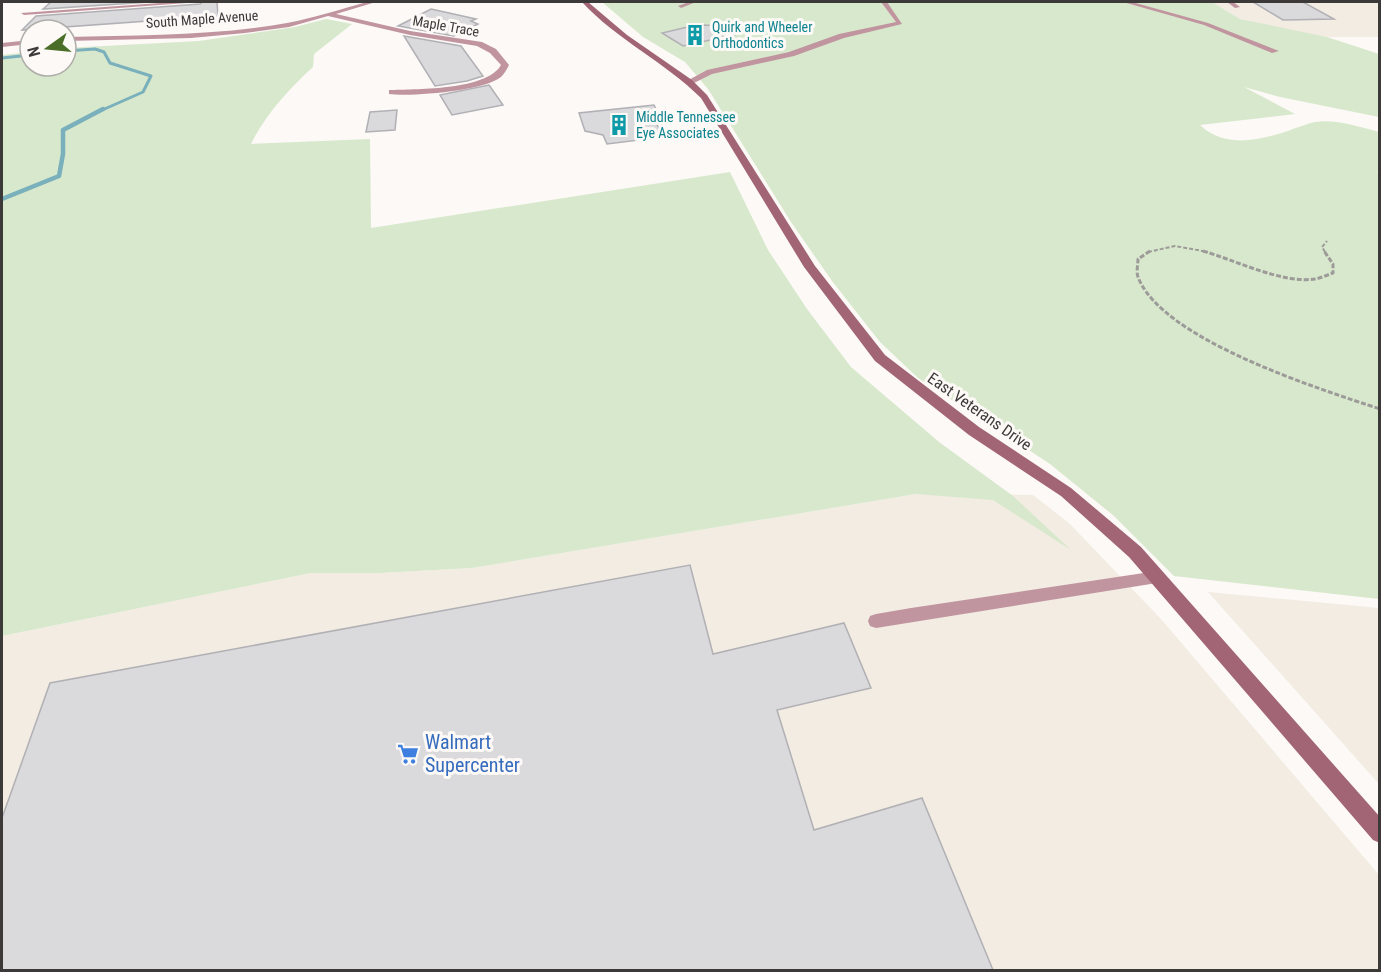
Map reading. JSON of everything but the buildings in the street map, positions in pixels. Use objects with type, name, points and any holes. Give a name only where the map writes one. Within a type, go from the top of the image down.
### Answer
[{"type":"street","points":[[24,13],[197,2]]},
{"type":"street","name":"South Maple Avenue","points":[[78,39],[191,36],[234,32],[289,25],[373,2]]},
{"type":"street","name":"East Veterans Drive","points":[[585,2],[624,37],[689,82],[704,97],[810,267],[880,358],[974,431],[1066,492],[1135,552],[1380,833]]},
{"type":"street","points":[[689,82],[710,72],[791,54],[842,36],[900,23],[884,2]]},
{"type":"street","points":[[1126,2],[1206,24],[1275,51]]},
{"type":"street","name":"Maple Trace","points":[[328,14],[410,33],[479,44],[493,51],[505,65],[498,76],[484,81],[428,93],[392,92]]},
{"type":"street","points":[[2,45],[18,43]]},
{"type":"lane","points":[[681,6],[693,2]]},
{"type":"lane","points":[[1230,2],[1237,7]]},
{"type":"lane","points":[[876,621],[943,607],[1021,599],[1157,577]]},
{"type":"path","points":[[1327,241],[1322,247],[1333,264],[1333,273],[1324,278],[1308,279],[1285,276],[1198,249],[1175,246],[1153,249],[1138,260],[1137,276],[1155,301],[1194,330],[1220,345],[1312,386],[1380,409]]},
{"type":"shaded area","points":[[1212,2],[1379,2],[1379,37],[1327,37],[1296,32],[1240,19]]},
{"type":"shaded area","points":[[916,494],[1033,495],[1069,523],[1161,619],[1379,875],[1379,970],[2,970],[2,636],[311,573],[380,573],[472,568]]},
{"type":"shaded area","points":[[1208,592],[1379,608],[1379,784]]},
{"type":"green space","points":[[602,2],[1212,2],[1240,19],[1327,37],[1379,54],[1379,117],[1280,97],[1244,87],[1295,114],[1200,125],[1209,132],[1230,140],[1265,138],[1323,121],[1379,132],[1379,170],[1377,173],[1380,174],[1379,599],[1174,576],[1114,516],[1050,464],[918,378],[880,342],[832,281],[791,222],[708,89],[685,62],[643,37]]},
{"type":"green space","points":[[326,19],[352,24],[314,54],[313,67],[278,103],[251,144],[370,139],[371,228],[730,172],[768,250],[807,309],[851,367],[939,442],[1013,496],[1071,550],[993,500],[916,494],[472,568],[380,573],[311,573],[2,636],[2,55],[18,53],[18,78],[78,78],[78,47],[199,41],[295,27]]},
{"type":"waterway","points":[[78,50],[95,49],[104,52],[110,63],[151,76],[143,92],[100,111]]},
{"type":"waterway","points":[[2,58],[18,56]]},
{"type":"waterway","points":[[2,199],[59,176],[63,154],[63,130],[103,109]]},
{"type":"place","name":"Quirk and Wheeler Orthodontics","points":[[695,35]]},
{"type":"place","name":"Middle Tennessee Eye Associates","points":[[619,125]]},
{"type":"place","name":"Walmart Supercenter","points":[[408,754]]}]
